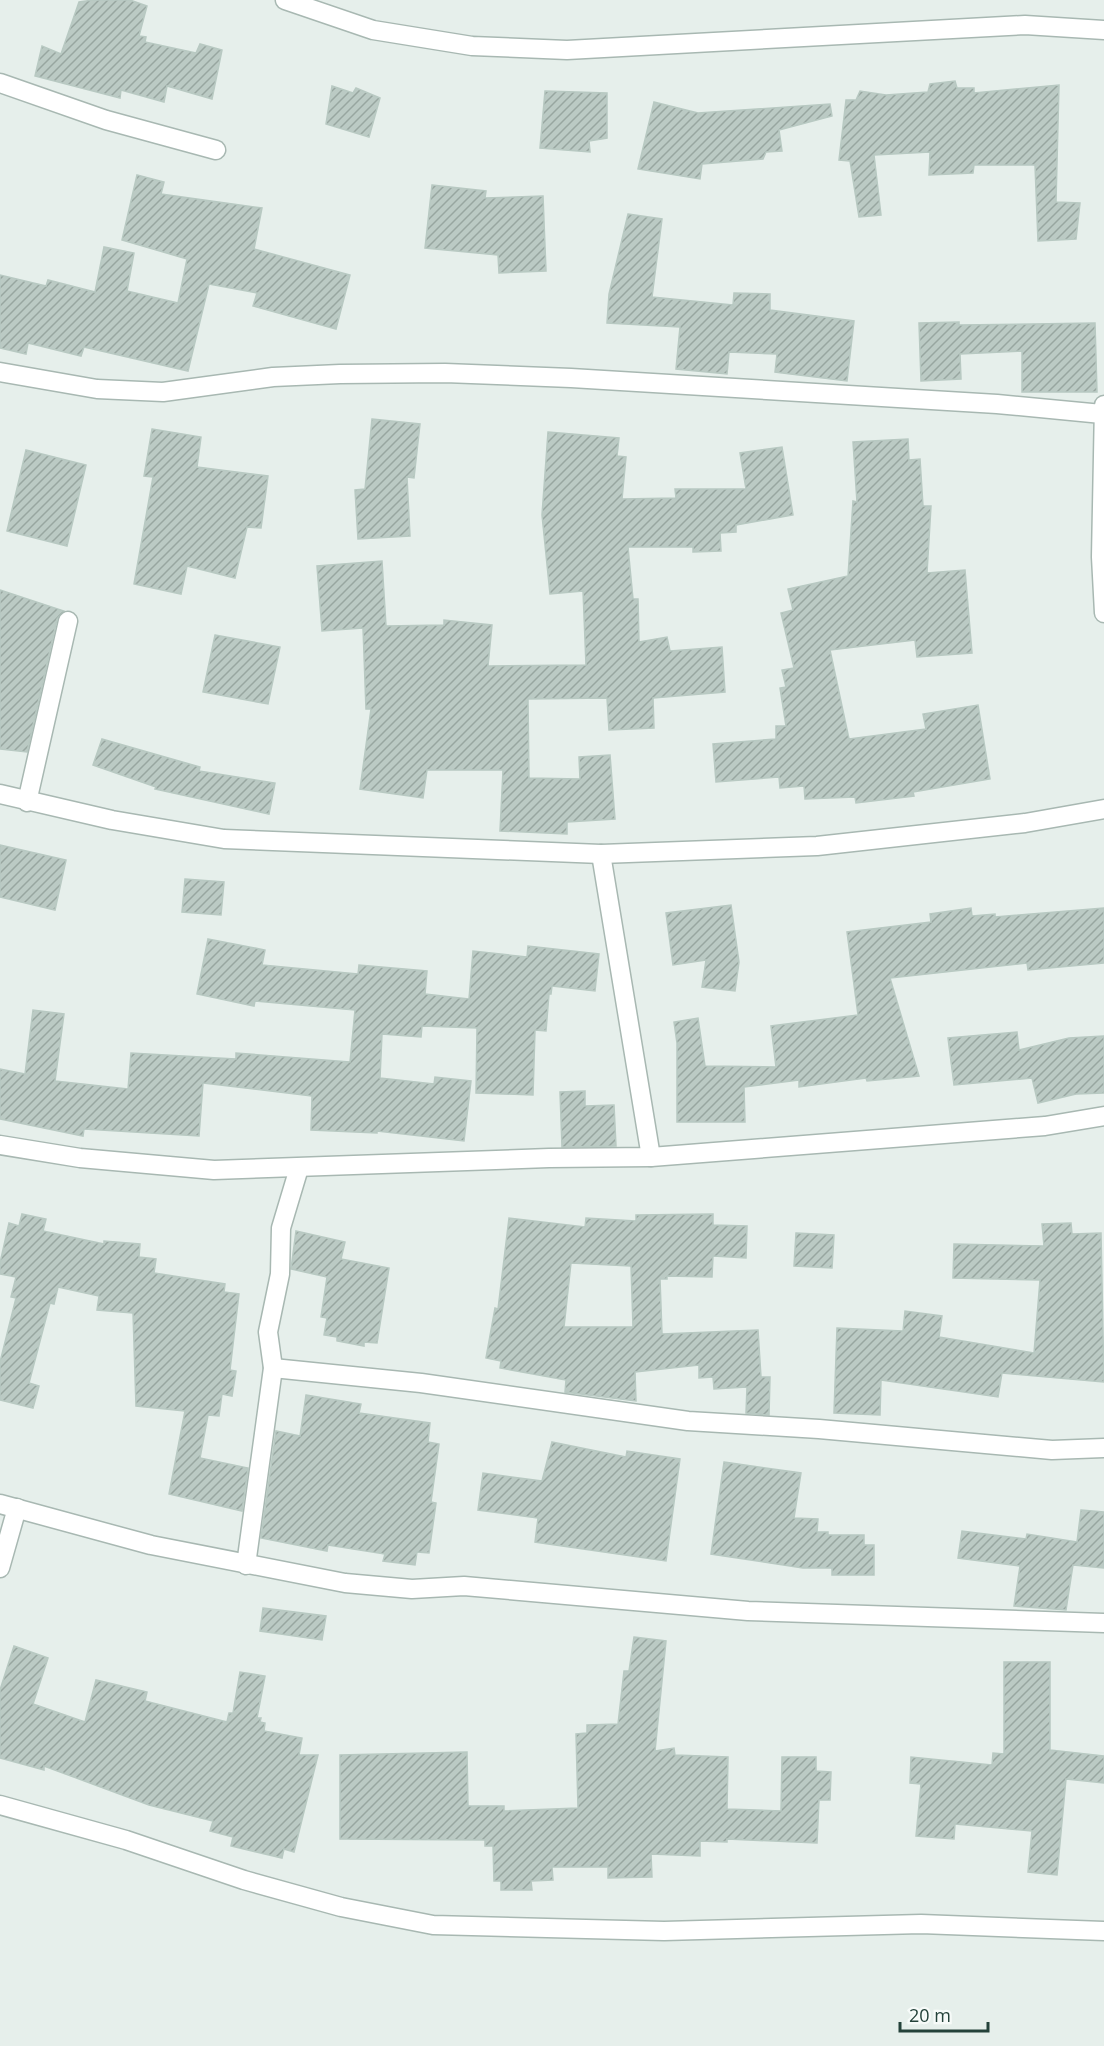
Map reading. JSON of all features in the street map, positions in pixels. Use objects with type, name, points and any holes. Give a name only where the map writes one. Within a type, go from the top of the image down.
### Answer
[{"type":"street","points":[[285,0],[373,30],[472,46],[567,50],[1025,24],[1104,30]]},
{"type":"street","points":[[0,83],[106,120],[216,150]]},
{"type":"street","points":[[0,372],[96,389],[163,392],[273,377],[445,373],[1103,409],[1101,557],[1104,613]]},
{"type":"street","points":[[27,802],[68,621]]},
{"type":"street","points":[[0,794],[27,802],[224,839],[601,854],[817,846],[1025,823],[1104,809]]},
{"type":"street","points":[[601,854],[651,1157]]},
{"type":"street","points":[[0,1145],[81,1158],[214,1170],[299,1168],[549,1158],[651,1157],[1045,1126],[1104,1116]]},
{"type":"street","points":[[246,1565],[273,1368],[268,1332],[280,1274],[281,1228],[299,1168]]},
{"type":"street","points":[[273,1368],[421,1383],[688,1421],[819,1429],[1052,1450],[1104,1448]]},
{"type":"street","points":[[0,1568],[9,1506],[151,1545],[345,1583],[412,1589],[464,1586],[748,1611],[1104,1623]]},
{"type":"street","points":[[0,1805],[126,1840],[244,1880],[341,1906],[433,1925],[664,1930],[921,1924],[1104,1931]]},
{"type":"building","points":[[130,0],[147,6],[139,36],[146,37],[145,42],[196,53],[200,44],[222,50],[212,99],[167,86],[164,102],[121,90],[120,98],[35,76],[42,46],[61,54],[79,2]]},
{"type":"building","points":[[955,81],[957,88],[974,88],[974,93],[1059,85],[1056,202],[1080,203],[1076,239],[1038,241],[1035,165],[974,165],[973,173],[929,175],[930,152],[874,155],[881,215],[859,217],[850,161],[839,160],[846,100],[856,100],[860,91],[886,95],[928,92],[930,84]]},
{"type":"building","points":[[332,86],[353,93],[356,88],[380,98],[369,137],[326,124]]},
{"type":"building","points":[[545,91],[607,93],[607,138],[589,141],[590,152],[540,148]]},
{"type":"building","points":[[654,102],[698,113],[830,104],[832,116],[779,130],[782,151],[766,152],[763,159],[702,164],[700,179],[638,169]]},
{"type":"building","points":[[137,175],[164,182],[161,194],[262,208],[254,249],[350,275],[336,329],[253,306],[257,293],[209,284],[188,371],[84,347],[81,356],[28,343],[26,354],[0,348],[0,275],[46,286],[48,280],[95,292],[104,247],[134,253],[127,291],[178,303],[187,259],[122,240]]},
{"type":"building","points":[[432,185],[486,191],[485,198],[543,196],[546,271],[499,273],[498,255],[425,248]]},
{"type":"building","points":[[628,214],[662,219],[652,297],[733,305],[734,293],[770,294],[770,310],[854,321],[847,381],[775,372],[777,354],[729,352],[727,374],[676,369],[680,327],[607,323],[609,294]]},
{"type":"building","points":[[959,322],[959,325],[1095,323],[1097,392],[1022,392],[1022,351],[960,354],[961,379],[921,381],[919,323]]},
{"type":"building","points":[[372,419],[420,424],[414,478],[407,477],[410,536],[358,539],[355,490],[365,489]]},
{"type":"building","points":[[152,429],[201,437],[197,467],[268,476],[261,528],[247,527],[235,578],[187,566],[181,594],[134,584],[153,477],[144,476]]},
{"type":"building","points":[[548,432],[619,438],[617,456],[626,457],[622,499],[676,498],[675,489],[746,489],[740,453],[782,447],[793,515],[736,525],[736,532],[720,533],[721,551],[693,552],[693,547],[628,547],[633,599],[638,599],[639,642],[667,637],[670,651],[722,647],[725,692],[653,698],[654,728],[609,730],[607,698],[528,699],[529,778],[580,779],[579,757],[610,755],[615,819],[567,822],[567,834],[500,831],[503,770],[427,770],[423,798],[360,789],[371,709],[366,709],[363,628],[322,631],[317,566],[382,561],[386,626],[444,625],[444,620],[492,625],[488,666],[586,665],[583,591],[550,594],[542,515]]},
{"type":"building","points":[[908,439],[909,460],[920,459],[923,506],[931,506],[927,573],[965,570],[972,653],[917,657],[915,640],[830,650],[849,739],[926,729],[923,714],[978,705],[990,779],[913,792],[914,796],[856,803],[855,797],[805,799],[804,786],[780,788],[779,777],[716,782],[713,744],[776,739],[776,726],[786,726],[780,688],[786,687],[782,670],[794,668],[781,613],[793,610],[788,589],[848,576],[853,501],[857,502],[853,442]]},
{"type":"building","points":[[26,450],[86,465],[67,546],[7,531]]},
{"type":"building","points":[[0,590],[64,611],[57,619],[27,752],[0,749]]},
{"type":"building","points":[[215,635],[280,647],[268,704],[203,692]]},
{"type":"building","points":[[102,739],[200,767],[199,771],[275,783],[269,814],[155,789],[156,787],[93,765]]},
{"type":"building","points":[[0,845],[66,860],[55,910],[0,897]]},
{"type":"building","points":[[185,879],[224,882],[221,915],[182,912]]},
{"type":"building","points":[[731,905],[739,962],[735,991],[702,987],[706,960],[673,965],[666,913]]},
{"type":"building","points":[[971,908],[972,916],[995,914],[995,917],[1104,908],[1104,963],[1028,970],[1027,963],[890,978],[919,1076],[867,1081],[866,1078],[799,1087],[799,1080],[744,1087],[745,1122],[677,1122],[677,1043],[674,1022],[698,1018],[705,1066],[776,1067],[771,1026],[858,1015],[847,932],[931,922],[930,914]]},
{"type":"building","points":[[208,939],[265,950],[262,965],[358,974],[359,965],[427,971],[425,994],[469,999],[473,951],[527,957],[528,946],[599,954],[595,991],[552,986],[551,994],[549,994],[546,1031],[535,1030],[533,1095],[476,1093],[477,1028],[422,1026],[421,1037],[382,1034],[380,1078],[434,1084],[435,1077],[471,1081],[464,1141],[377,1131],[377,1133],[311,1130],[312,1096],[203,1083],[199,1136],[84,1129],[83,1136],[0,1119],[0,1069],[25,1074],[33,1010],[64,1014],[55,1081],[128,1089],[131,1053],[236,1059],[236,1053],[350,1062],[355,1010],[255,1001],[254,1006],[197,994]]},
{"type":"building","points":[[1017,1032],[1019,1050],[1069,1038],[1104,1036],[1104,1093],[1076,1094],[1038,1103],[1032,1078],[954,1085],[948,1038]]},
{"type":"building","points":[[585,1091],[585,1106],[614,1105],[616,1146],[562,1147],[560,1092]]},
{"type":"building","points":[[22,1214],[46,1219],[43,1231],[104,1244],[104,1241],[140,1244],[139,1257],[156,1259],[154,1273],[225,1284],[224,1292],[239,1294],[230,1370],[236,1371],[232,1396],[222,1394],[219,1416],[208,1415],[200,1458],[248,1468],[242,1511],[169,1494],[185,1411],[136,1406],[133,1313],[97,1310],[99,1296],[58,1287],[54,1304],[50,1303],[29,1383],[39,1386],[33,1408],[0,1400],[0,1362],[16,1298],[11,1297],[16,1277],[0,1274],[0,1263],[9,1223],[19,1226]]},
{"type":"building","points":[[713,1214],[713,1225],[747,1226],[746,1258],[713,1256],[712,1277],[667,1276],[667,1279],[660,1279],[662,1334],[758,1330],[761,1377],[770,1377],[769,1415],[746,1413],[747,1387],[714,1389],[713,1377],[699,1378],[699,1365],[635,1372],[636,1401],[565,1392],[566,1380],[500,1368],[501,1361],[486,1358],[495,1308],[498,1309],[509,1218],[585,1227],[586,1218],[636,1221],[636,1215]],"holes":[[[571,1263],[631,1266],[633,1327],[564,1327]]]},
{"type":"building","points":[[1071,1223],[1072,1234],[1101,1233],[1104,1382],[1002,1373],[998,1397],[881,1380],[880,1415],[834,1413],[837,1328],[903,1331],[905,1311],[942,1316],[939,1337],[1034,1353],[1040,1280],[953,1278],[954,1244],[1044,1246],[1042,1224]]},
{"type":"building","points":[[296,1231],[345,1242],[341,1259],[389,1268],[377,1343],[364,1342],[364,1346],[337,1341],[337,1337],[324,1335],[327,1318],[321,1317],[327,1277],[291,1269]]},
{"type":"building","points":[[796,1233],[834,1235],[832,1268],[794,1266]]},
{"type":"building","points":[[306,1395],[361,1404],[359,1413],[430,1423],[428,1442],[439,1444],[431,1502],[436,1503],[429,1553],[417,1552],[415,1565],[383,1561],[385,1554],[328,1545],[327,1551],[261,1538],[276,1431],[300,1436]]},
{"type":"building","points":[[552,1442],[626,1457],[627,1451],[680,1459],[666,1561],[535,1542],[538,1518],[478,1510],[483,1473],[542,1481]]},
{"type":"building","points":[[724,1462],[801,1473],[794,1518],[818,1519],[817,1532],[828,1532],[828,1535],[864,1535],[864,1545],[874,1545],[874,1575],[832,1575],[832,1568],[803,1568],[711,1554]]},
{"type":"building","points":[[1081,1510],[1104,1512],[1104,1568],[1073,1565],[1066,1610],[1014,1606],[1020,1566],[958,1558],[962,1531],[1026,1539],[1027,1534],[1077,1542]]},
{"type":"building","points":[[263,1608],[326,1616],[322,1640],[260,1631]]},
{"type":"building","points":[[634,1637],[666,1641],[655,1751],[674,1748],[675,1755],[728,1757],[727,1809],[781,1811],[782,1757],[816,1757],[816,1771],[831,1772],[830,1800],[819,1800],[817,1843],[727,1839],[727,1842],[700,1841],[700,1856],[651,1854],[652,1877],[608,1878],[608,1867],[552,1867],[553,1880],[531,1881],[532,1890],[501,1890],[501,1881],[494,1881],[493,1846],[485,1846],[485,1840],[340,1839],[340,1755],[467,1752],[468,1806],[504,1806],[504,1811],[578,1808],[576,1734],[587,1733],[587,1725],[618,1724],[624,1671],[629,1671]]},
{"type":"building","points":[[14,1646],[48,1658],[33,1704],[85,1722],[96,1680],[147,1692],[145,1701],[227,1722],[229,1713],[233,1713],[240,1672],[265,1676],[257,1718],[261,1718],[260,1722],[265,1723],[264,1731],[302,1738],[299,1755],[318,1755],[294,1852],[284,1849],[282,1858],[231,1846],[233,1837],[210,1831],[213,1821],[149,1805],[44,1766],[44,1770],[0,1758],[0,1690]]},
{"type":"building","points":[[1004,1662],[1050,1662],[1050,1750],[1104,1756],[1104,1783],[1066,1779],[1057,1875],[1028,1872],[1032,1831],[955,1824],[954,1839],[916,1836],[921,1784],[910,1783],[911,1757],[992,1765],[993,1753],[1004,1754]]}]
